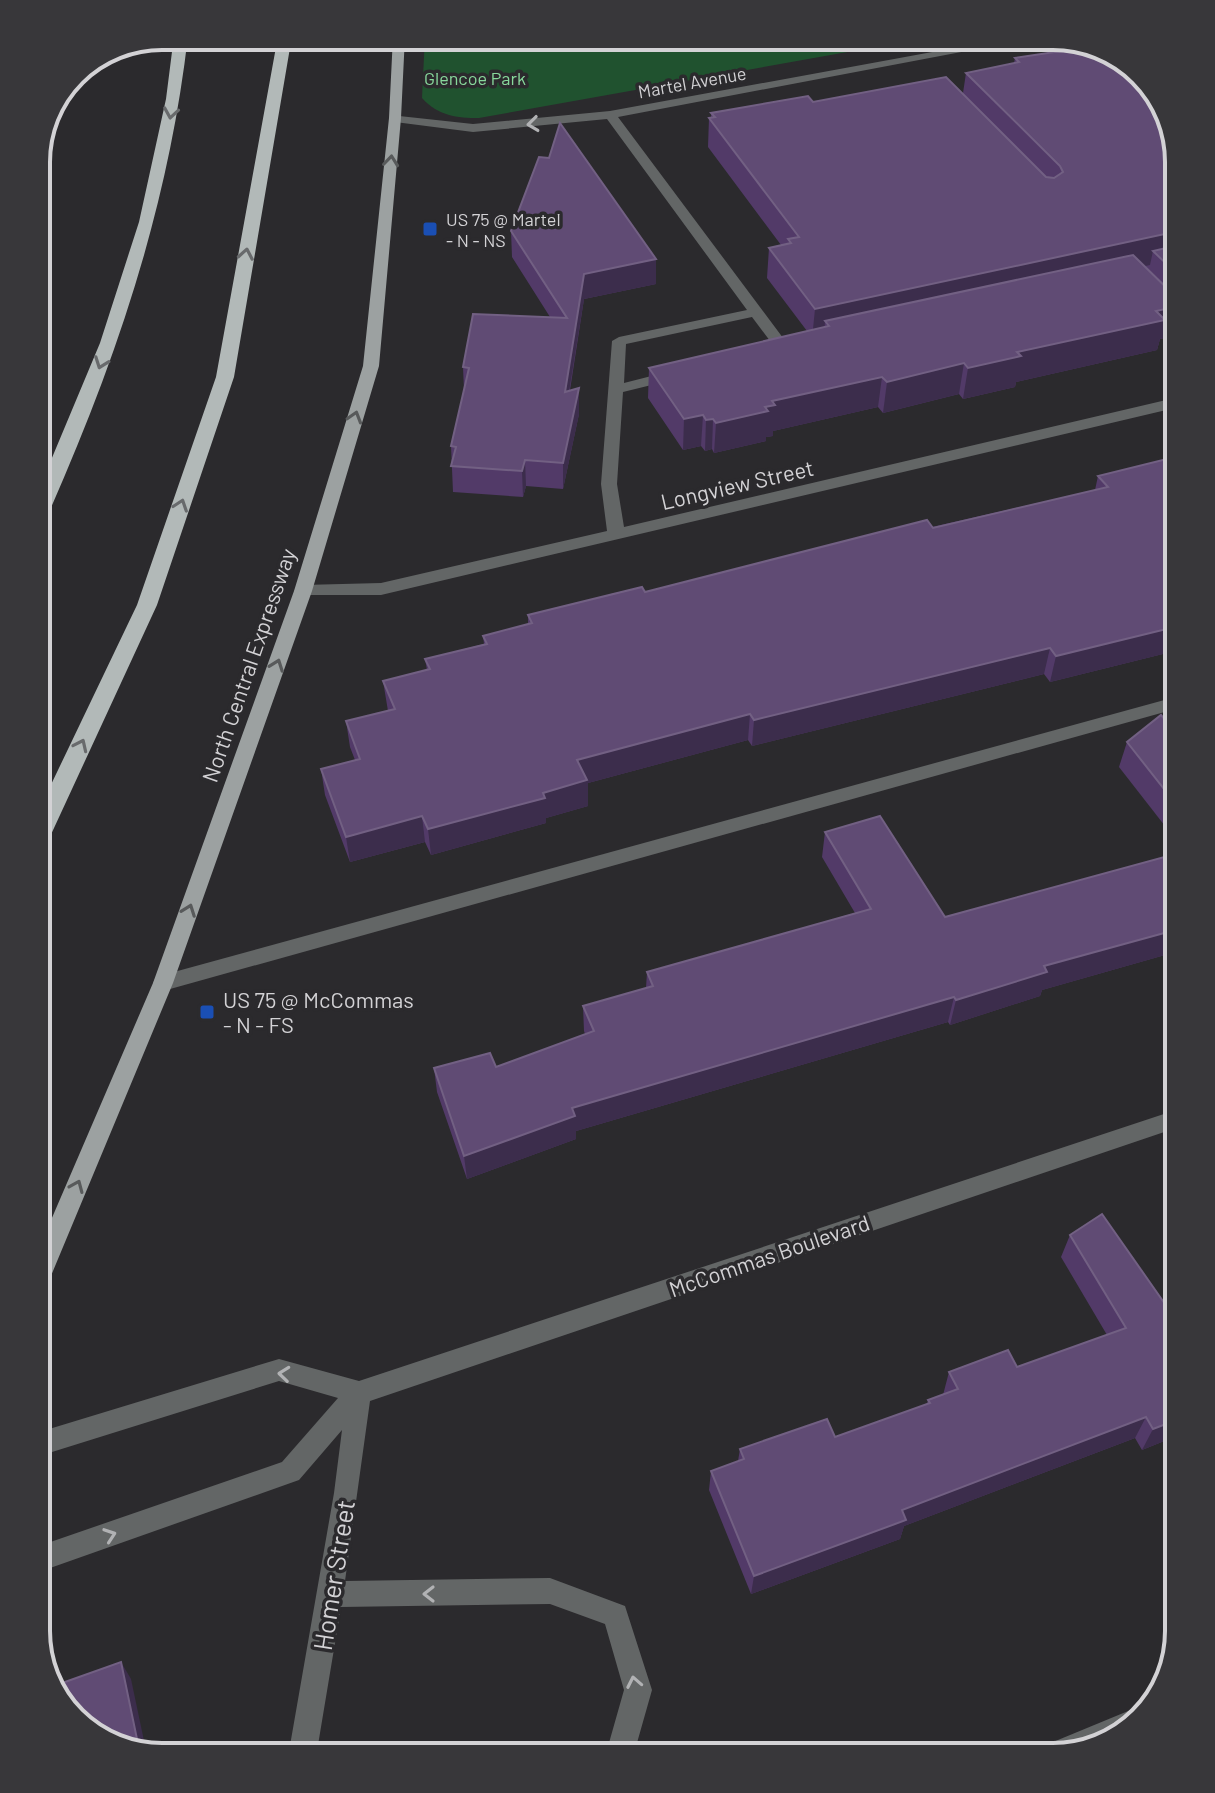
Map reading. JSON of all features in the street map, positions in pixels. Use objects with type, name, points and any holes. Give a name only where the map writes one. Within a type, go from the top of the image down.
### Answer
[{"type":"highway","points":[[50,486],[92,388],[140,246],[168,128],[179,50]]},
{"type":"highway","points":[[50,811],[147,605],[225,377],[283,50]]},
{"type":"main road","name":"North Central Expressway","points":[[50,1250],[163,983],[303,591],[371,366],[395,118],[398,50]]},
{"type":"street","name":"Martel Avenue","points":[[395,118],[441,127],[505,128],[610,115],[964,50]]},
{"type":"street","points":[[909,60],[926,77]]},
{"type":"street","points":[[610,115],[784,350]]},
{"type":"street","points":[[616,535],[609,484],[619,341],[756,312]]},
{"type":"street","points":[[617,389],[693,371]]},
{"type":"street","name":"Longview Street","points":[[303,591],[381,589],[1165,405]]},
{"type":"street","points":[[163,983],[1165,706]]},
{"type":"street","name":"McCommas Boulevard","points":[[50,1555],[290,1471],[359,1393],[1165,1123]]},
{"type":"street","points":[[50,1441],[279,1370],[359,1393]]},
{"type":"street","name":"Homer Street","points":[[304,1743],[359,1393]]},
{"type":"street","points":[[330,1594],[550,1591],[616,1615],[638,1690],[623,1743]]},
{"type":"green space","name":"Glencoe Park","points":[[424,50],[859,50],[479,118],[448,115],[422,98]]},
{"type":"building","points":[[1064,51],[1082,54],[1096,58],[1121,73],[1142,94],[1157,119],[1164,147],[1165,234],[815,309],[769,248],[791,243],[788,239],[799,237],[709,118],[715,117],[711,113],[808,96],[813,102],[946,77],[1046,177],[1054,178],[1063,172],[1060,166],[966,73],[1019,62],[1015,58]]},
{"type":"building","points":[[560,123],[656,259],[584,274],[565,392],[579,388],[563,463],[525,460],[522,471],[451,466],[456,447],[451,446],[469,368],[463,367],[473,314],[567,318],[511,231],[539,157],[549,158]]},
{"type":"building","points":[[1165,248],[1165,263],[1153,251]]},
{"type":"building","points":[[1133,255],[1165,286],[1165,309],[1156,311],[1165,320],[1017,352],[1021,356],[968,368],[964,363],[887,382],[882,377],[772,401],[775,405],[765,407],[768,411],[716,423],[713,419],[706,420],[703,415],[684,419],[649,368],[829,326],[825,321]]},
{"type":"building","points":[[1165,459],[1165,629],[1056,656],[1050,648],[754,720],[750,714],[577,760],[587,780],[543,793],[545,798],[428,829],[422,816],[346,837],[321,769],[360,759],[346,721],[395,709],[383,681],[430,669],[425,659],[487,644],[483,636],[532,623],[528,615],[642,587],[645,592],[927,520],[933,528],[1108,487],[1098,476]]},
{"type":"building","points":[[1161,715],[1165,720],[1165,790],[1127,742]]},
{"type":"building","points":[[880,816],[945,917],[1165,857],[1165,933],[1044,966],[1047,972],[956,1000],[954,997],[572,1108],[575,1116],[464,1156],[434,1068],[490,1053],[496,1067],[594,1031],[583,1006],[653,986],[647,972],[871,909],[825,832]]},
{"type":"building","points":[[1102,1214],[1165,1304],[1165,1424],[1153,1429],[1146,1417],[902,1510],[906,1520],[754,1576],[711,1471],[744,1459],[740,1449],[827,1419],[835,1437],[930,1403],[928,1400],[958,1389],[949,1372],[1008,1350],[1017,1367],[1126,1328],[1070,1235]]},
{"type":"building","points":[[121,1662],[137,1739],[112,1732],[100,1724],[73,1699],[63,1683]]},
{"type":"place","name":"US 75 @ Martel - N - NS","points":[[430,229]]},
{"type":"place","name":"US 75 @ McCommas - N - FS","points":[[207,1012]]}]
